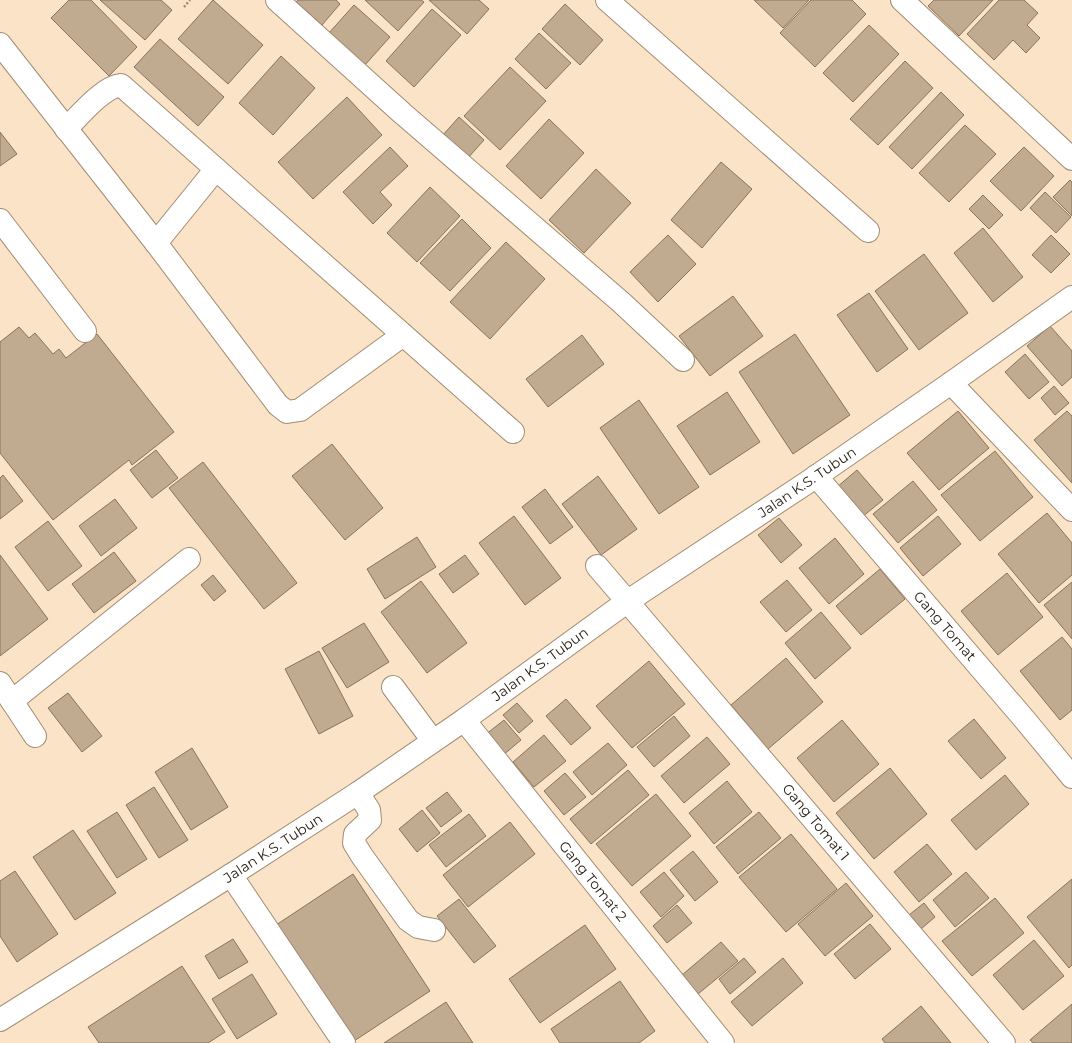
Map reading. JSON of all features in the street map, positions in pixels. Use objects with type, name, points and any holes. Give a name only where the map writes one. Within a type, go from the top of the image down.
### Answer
[{"type":"street","points":[[277,0],[402,113],[622,303],[683,360]]},
{"type":"street","points":[[607,0],[868,231]]},
{"type":"street","points":[[902,0],[1072,159]]},
{"type":"street","points":[[0,44],[156,243],[278,405],[287,412],[300,410],[403,335]]},
{"type":"street","points":[[66,129],[105,91],[114,86],[121,85],[513,432]]},
{"type":"street","points":[[156,243],[216,169]]},
{"type":"street","points":[[0,220],[85,331]]},
{"type":"street","name":"Jalan K.S. Tubun","points":[[0,1020],[358,793],[464,720],[628,601],[816,476],[1072,297]]},
{"type":"street","points":[[951,383],[1072,510]]},
{"type":"street","name":"Gang Tomat","points":[[816,476],[1072,777]]},
{"type":"street","points":[[12,701],[189,559]]},
{"type":"street","name":"Gang Tomat 1","points":[[597,566],[1004,1043]]},
{"type":"street","points":[[0,683],[35,736]]},
{"type":"street","points":[[393,687],[433,741]]},
{"type":"street","name":"Gang Tomat 2","points":[[464,720],[723,1043]]},
{"type":"street","points":[[358,793],[369,810],[370,820],[355,834],[354,843],[408,920],[418,927],[434,930]]},
{"type":"street","points":[[231,874],[344,1043]]},
{"type":"path","points":[[184,6],[190,0]]},
{"type":"building","points":[[69,0],[91,0],[137,47],[109,76],[51,18]]},
{"type":"building","points":[[100,0],[161,0],[172,10],[145,40]]},
{"type":"building","points":[[213,0],[263,45],[228,84],[178,39]]},
{"type":"building","points":[[298,0],[336,0],[340,4],[322,25],[296,2]]},
{"type":"building","points":[[365,0],[421,0],[424,2],[398,31]]},
{"type":"building","points":[[429,0],[479,0],[489,9],[467,34]]},
{"type":"building","points":[[754,0],[809,0],[783,28]]},
{"type":"building","points":[[811,0],[852,0],[866,14],[815,67],[780,33]]},
{"type":"building","points":[[934,0],[993,0],[959,36],[928,6]]},
{"type":"building","points":[[999,0],[1024,0],[1038,13],[1027,25],[1040,38],[1026,53],[1013,40],[994,60],[967,34]]},
{"type":"building","points":[[565,4],[603,40],[580,65],[542,29]]},
{"type":"building","points":[[354,5],[390,37],[364,66],[328,34]]},
{"type":"building","points":[[432,9],[461,35],[414,87],[386,61]]},
{"type":"building","points":[[869,25],[899,54],[853,102],[823,73]]},
{"type":"building","points":[[539,33],[571,63],[546,89],[515,59]]},
{"type":"building","points":[[160,39],[224,97],[198,126],[134,67]]},
{"type":"building","points":[[281,56],[315,88],[273,135],[239,103]]},
{"type":"building","points":[[905,61],[933,88],[878,145],[850,119]]},
{"type":"building","points":[[510,67],[546,101],[500,150],[464,116]]},
{"type":"building","points":[[941,92],[964,115],[912,169],[889,147]]},
{"type":"building","points":[[347,97],[382,135],[313,199],[278,162]]},
{"type":"building","points":[[459,117],[484,140],[467,159],[442,136]]},
{"type":"building","points":[[549,119],[584,153],[541,199],[506,166]]},
{"type":"building","points":[[965,125],[996,154],[949,202],[919,173]]},
{"type":"building","points":[[0,132],[17,154],[0,166]]},
{"type":"building","points":[[390,147],[408,166],[380,192],[392,205],[373,224],[343,192]]},
{"type":"building","points":[[1024,147],[1054,176],[1021,211],[990,181]]},
{"type":"building","points":[[721,162],[752,189],[702,248],[671,220]]},
{"type":"building","points":[[596,169],[631,203],[584,253],[549,220]]},
{"type":"building","points":[[1070,180],[1072,182],[1072,216],[1053,197]]},
{"type":"building","points":[[430,187],[460,216],[417,262],[387,233]]},
{"type":"building","points":[[1045,192],[1071,217],[1056,233],[1030,208]]},
{"type":"building","points":[[983,195],[1003,215],[989,229],[969,209]]},
{"type":"building","points":[[462,219],[491,248],[450,291],[420,263]]},
{"type":"building","points":[[983,228],[1023,277],[993,302],[954,253]]},
{"type":"building","points":[[668,235],[696,264],[658,302],[630,272]]},
{"type":"building","points":[[1051,235],[1070,254],[1051,273],[1032,255]]},
{"type":"building","points":[[506,242],[545,279],[490,339],[450,302]]},
{"type":"building","points":[[924,254],[968,313],[919,350],[875,291]]},
{"type":"building","points":[[869,293],[908,349],[877,372],[837,315]]},
{"type":"building","points":[[733,296],[763,336],[710,376],[679,336]]},
{"type":"building","points":[[1050,326],[1072,351],[1072,377],[1062,386],[1027,346]]},
{"type":"building","points":[[19,327],[29,338],[35,333],[53,354],[59,349],[66,358],[97,334],[174,432],[132,465],[129,460],[53,520],[0,453],[0,342]]},
{"type":"building","points":[[795,334],[850,415],[793,454],[739,372]]},
{"type":"building","points":[[582,335],[604,364],[548,407],[526,379]]},
{"type":"building","points":[[1025,354],[1049,382],[1029,399],[1005,372]]},
{"type":"building","points":[[1054,386],[1069,403],[1055,415],[1041,398]]},
{"type":"building","points":[[727,392],[760,442],[710,475],[677,426]]},
{"type":"building","points":[[639,400],[699,487],[659,514],[600,428]]},
{"type":"building","points":[[958,411],[989,448],[939,490],[907,453]]},
{"type":"building","points":[[1067,411],[1072,416],[1072,483],[1034,440]]},
{"type":"building","points":[[332,444],[383,508],[345,540],[292,476]]},
{"type":"building","points":[[156,450],[178,478],[152,498],[130,470]]},
{"type":"building","points":[[995,451],[1033,497],[980,541],[941,495]]},
{"type":"building","points":[[203,462],[297,583],[264,609],[169,488]]},
{"type":"building","points":[[857,470],[883,500],[862,517],[837,487]]},
{"type":"building","points":[[3,475],[23,501],[0,519],[0,478]]},
{"type":"building","points":[[598,476],[637,529],[601,555],[562,504]]},
{"type":"building","points":[[913,481],[937,510],[898,543],[873,514]]},
{"type":"building","points":[[545,489],[573,527],[550,544],[522,507]]},
{"type":"building","points":[[115,499],[137,528],[101,556],[79,526]]},
{"type":"building","points":[[1047,513],[1072,543],[1072,575],[1039,603],[998,554]]},
{"type":"building","points":[[514,516],[561,578],[525,605],[479,543]]},
{"type":"building","points":[[938,516],[961,544],[923,576],[900,548]]},
{"type":"building","points":[[779,518],[802,545],[781,563],[758,535]]},
{"type":"building","points":[[48,521],[82,566],[48,591],[15,547]]},
{"type":"building","points":[[417,537],[436,567],[385,599],[367,569]]},
{"type":"building","points":[[835,538],[864,574],[829,604],[799,568]]},
{"type":"building","points":[[114,552],[136,581],[94,613],[72,584]]},
{"type":"building","points":[[0,555],[48,619],[0,656]]},
{"type":"building","points":[[465,555],[479,574],[453,593],[439,574]]},
{"type":"building","points":[[880,569],[905,599],[861,635],[836,606]]},
{"type":"building","points":[[1007,573],[1043,617],[998,655],[961,611]]},
{"type":"building","points":[[213,575],[226,591],[214,601],[201,585]]},
{"type":"building","points":[[787,580],[812,610],[786,632],[760,602]]},
{"type":"building","points":[[421,581],[467,643],[427,673],[381,612]]},
{"type":"building","points":[[1072,582],[1072,639],[1044,605]]},
{"type":"building","points":[[821,612],[851,648],[815,679],[785,643]]},
{"type":"building","points":[[364,623],[389,662],[347,688],[322,648]]},
{"type":"building","points":[[1062,637],[1072,649],[1072,710],[1060,720],[1020,671]]},
{"type":"building","points":[[319,651],[353,716],[319,734],[285,669]]},
{"type":"building","points":[[786,658],[823,702],[768,749],[731,705]]},
{"type":"building","points":[[649,661],[685,704],[632,748],[596,706]]},
{"type":"building","points":[[68,693],[102,736],[82,752],[48,708]]},
{"type":"building","points":[[566,699],[591,728],[571,745],[546,716]]},
{"type":"building","points":[[517,703],[533,721],[519,733],[503,715]]},
{"type":"building","points":[[674,716],[690,736],[654,767],[637,747]]},
{"type":"building","points":[[974,719],[1006,758],[981,779],[948,741]]},
{"type":"building","points":[[504,720],[521,740],[502,756],[485,735]]},
{"type":"building","points":[[842,720],[879,764],[834,802],[797,758]]},
{"type":"building","points":[[544,735],[566,761],[534,787],[513,762]]},
{"type":"building","points":[[707,737],[730,764],[684,803],[661,776]]},
{"type":"building","points":[[608,743],[627,765],[592,795],[573,772]]},
{"type":"building","points":[[192,748],[228,807],[191,830],[155,772]]},
{"type":"building","points":[[890,768],[927,814],[874,859],[836,813]]},
{"type":"building","points":[[628,770],[649,795],[591,844],[570,819]]},
{"type":"building","points":[[565,773],[586,797],[564,815],[544,791]]},
{"type":"building","points":[[1005,775],[1029,804],[976,850],[951,820]]},
{"type":"building","points":[[727,781],[752,812],[714,844],[689,813]]},
{"type":"building","points":[[154,787],[188,840],[159,858],[126,805]]},
{"type":"building","points":[[447,792],[462,811],[441,827],[426,808]]},
{"type":"building","points":[[656,794],[691,836],[632,886],[596,844]]},
{"type":"building","points":[[422,810],[440,833],[417,852],[399,829]]},
{"type":"building","points":[[117,812],[147,859],[117,878],[87,831]]},
{"type":"building","points":[[759,812],[781,838],[738,874],[716,847]]},
{"type":"building","points":[[469,814],[486,836],[446,867],[429,845]]},
{"type":"building","points":[[510,822],[535,854],[468,907],[443,875]]},
{"type":"building","points":[[73,830],[116,893],[75,920],[33,857]]},
{"type":"building","points":[[791,834],[837,889],[786,932],[739,877]]},
{"type":"building","points":[[927,844],[952,874],[919,902],[894,872]]},
{"type":"building","points":[[693,851],[718,882],[695,901],[670,870]]},
{"type":"building","points":[[15,871],[58,934],[17,962],[0,936],[0,881]]},
{"type":"building","points":[[664,872],[684,896],[661,917],[640,892]]},
{"type":"building","points":[[966,872],[989,898],[955,927],[933,900]]},
{"type":"building","points":[[353,874],[430,991],[351,1043],[273,927]]},
{"type":"building","points":[[1072,879],[1072,965],[1069,968],[1027,917]]},
{"type":"building","points":[[846,883],[873,916],[825,956],[798,924]]},
{"type":"building","points":[[995,898],[1024,933],[972,976],[942,941]]},
{"type":"building","points":[[459,899],[496,946],[474,963],[437,916]]},
{"type":"building","points":[[924,903],[935,917],[921,929],[909,915]]},
{"type":"building","points":[[677,905],[692,923],[667,943],[653,926]]},
{"type":"building","points":[[870,924],[891,949],[855,979],[834,954]]},
{"type":"building","points":[[585,925],[616,969],[540,1023],[509,979]]},
{"type":"building","points":[[233,939],[248,962],[219,979],[205,956]]},
{"type":"building","points":[[1034,940],[1064,976],[1023,1010],[993,975]]},
{"type":"building","points":[[721,942],[738,961],[698,994],[682,975]]},
{"type":"building","points":[[744,958],[756,972],[730,994],[719,979]]},
{"type":"building","points":[[783,958],[803,983],[752,1026],[731,1002]]},
{"type":"building","points":[[182,966],[225,1032],[208,1043],[99,1043],[88,1027]]},
{"type":"building","points":[[252,974],[277,1014],[237,1039],[212,999]]},
{"type":"building","points":[[620,981],[655,1031],[639,1043],[560,1043],[551,1029]]},
{"type":"building","points":[[446,1002],[473,1043],[384,1043]]},
{"type":"building","points":[[1072,1004],[1072,1043],[1033,1043],[1030,1040]]},
{"type":"building","points":[[921,1006],[951,1043],[885,1043],[882,1039]]}]
